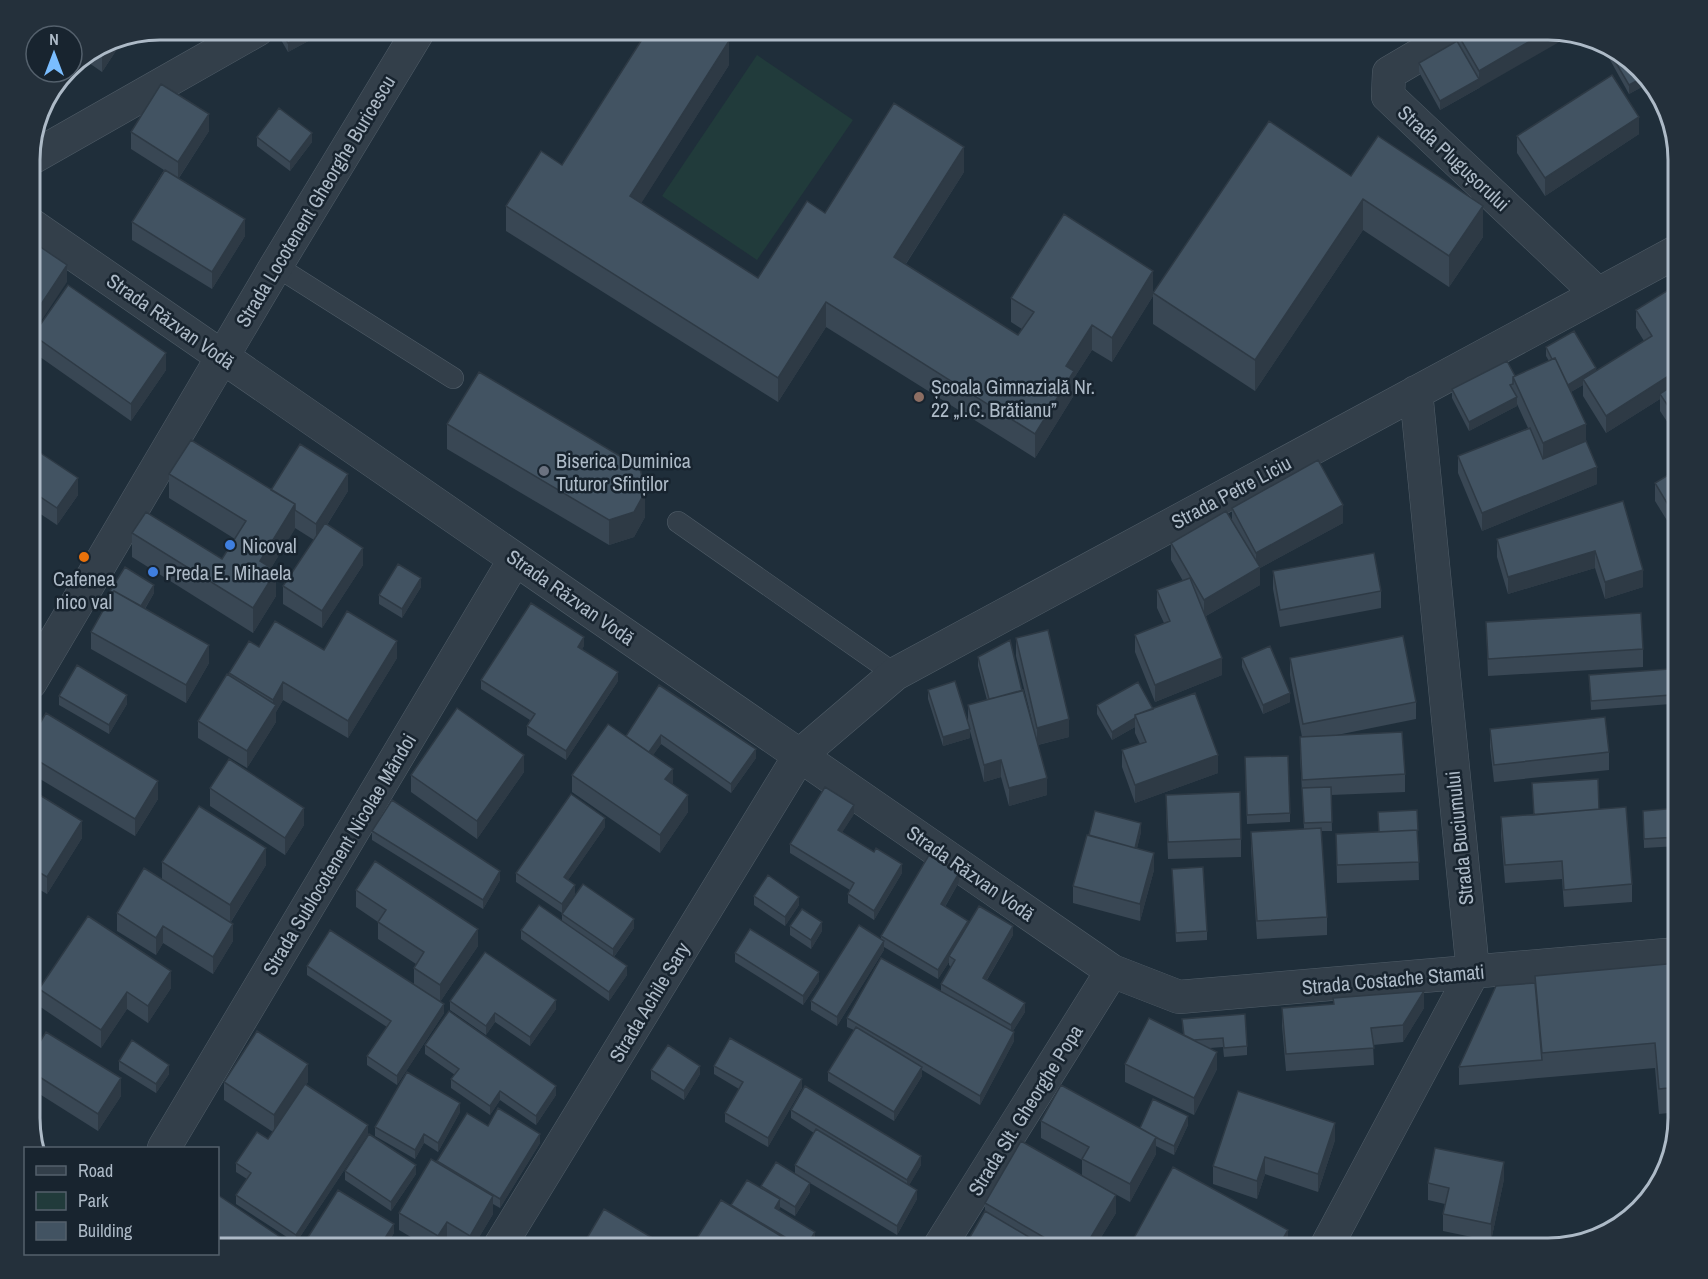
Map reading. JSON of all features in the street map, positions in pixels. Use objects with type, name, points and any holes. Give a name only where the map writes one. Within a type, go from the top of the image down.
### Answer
[{"type":"street","points":[[41,153],[239,40]]},
{"type":"street","name":"Strada Locotenent Gheorghe Buricescu","points":[[41,664],[222,356],[413,40]]},
{"type":"street","name":"Strada Plugușorului","points":[[1445,40],[1389,73],[1388,96],[1598,294]]},
{"type":"street","name":"Strada Răzvan Vodă","points":[[41,232],[1112,971]]},
{"type":"street","name":"Strada Petre Liciu","points":[[800,755],[895,674],[1668,256]]},
{"type":"street","name":"Strada Buciumului","points":[[1416,392],[1473,972]]},
{"type":"street","name":"Strada Sublocotenent Nicolae Măndoi","points":[[165,1147],[515,559]]},
{"type":"street","name":"Strada Achile Sary","points":[[505,1238],[800,755]]},
{"type":"street","name":"Strada Costache Stamati","points":[[1112,971],[1179,998],[1668,955]]},
{"type":"street","name":"Strada Slt. Gheorghe Popa","points":[[946,1238],[1112,971]]},
{"type":"street","points":[[1331,1238],[1473,972]]},
{"type":"lane","points":[[276,266],[453,378]]},
{"type":"lane","points":[[678,522],[895,674]]},
{"type":"green space","points":[[757,55],[853,120],[757,260],[662,196]]},
{"type":"building","points":[[642,40],[727,40],[729,41],[630,196],[758,278],[807,201],[825,213],[894,103],[964,147],[894,257],[1018,335],[1034,312],[1011,298],[1064,214],[1153,271],[1112,338],[1092,325],[1066,366],[1074,371],[1035,434],[826,302],[778,378],[506,206],[541,151],[562,165]]},
{"type":"building","points":[[1461,40],[1532,40],[1479,71]]},
{"type":"building","points":[[1457,41],[1479,79],[1440,101],[1419,63]]},
{"type":"building","points":[[1615,61],[1637,81],[1629,85]]},
{"type":"building","points":[[1612,75],[1639,117],[1545,178],[1517,136]]},
{"type":"building","points":[[161,84],[209,114],[178,162],[131,132]]},
{"type":"building","points":[[279,108],[312,133],[290,162],[257,137]]},
{"type":"building","points":[[1269,121],[1351,176],[1378,136],[1483,206],[1449,256],[1363,199],[1255,360],[1153,293]]},
{"type":"building","points":[[165,170],[245,219],[212,272],[132,222]]},
{"type":"building","points":[[41,247],[67,265],[41,304]]},
{"type":"building","points":[[68,285],[166,353],[131,404],[41,341],[41,324]]},
{"type":"building","points":[[1668,290],[1668,376],[1606,416],[1583,379],[1652,336],[1636,310]]},
{"type":"building","points":[[1574,331],[1596,368],[1568,385],[1555,358],[1552,359],[1546,347]]},
{"type":"building","points":[[1555,358],[1586,424],[1543,443],[1513,377]]},
{"type":"building","points":[[1507,361],[1515,376],[1513,384],[1510,385],[1517,397],[1469,422],[1452,389]]},
{"type":"building","name":"Biserica Duminica Tuturor Sfinților","points":[[479,372],[640,468],[645,492],[634,512],[609,520],[447,424]]},
{"type":"building","points":[[1668,389],[1668,406],[1660,394]]},
{"type":"building","points":[[1530,428],[1543,459],[1586,441],[1597,467],[1482,513],[1458,456]]},
{"type":"building","points":[[191,440],[295,504],[260,561],[276,571],[253,608],[132,533],[146,512],[222,559],[246,521],[169,474]]},
{"type":"building","points":[[300,444],[348,474],[316,524],[295,510],[295,504],[271,490]]},
{"type":"building","points":[[41,453],[78,478],[57,508],[41,497]]},
{"type":"building","points":[[1318,460],[1343,505],[1256,553],[1232,508]]},
{"type":"building","points":[[1668,475],[1668,505],[1655,483]]},
{"type":"building","points":[[1623,501],[1643,570],[1605,582],[1595,551],[1508,577],[1497,539]]},
{"type":"building","points":[[1226,511],[1260,567],[1204,600],[1171,543]]},
{"type":"building","points":[[325,523],[363,548],[322,611],[283,586]]},
{"type":"building","points":[[1374,553],[1381,591],[1280,610],[1273,571]]},
{"type":"building","points":[[398,564],[421,578],[402,609],[379,595]]},
{"type":"building","points":[[125,567],[154,585],[141,606],[110,591]]},
{"type":"building","points":[[1190,578],[1222,658],[1155,685],[1135,635],[1170,621],[1157,590]]},
{"type":"building","points":[[114,591],[209,645],[186,685],[91,632]]},
{"type":"building","points":[[531,603],[584,637],[578,647],[618,672],[566,751],[527,726],[535,714],[481,680]]},
{"type":"building","points":[[347,611],[397,641],[348,721],[283,682],[273,700],[229,673],[249,641],[259,647],[275,621],[324,650]]},
{"type":"building","points":[[1641,613],[1643,649],[1488,659],[1486,622]]},
{"type":"building","points":[[1048,630],[1069,719],[1037,728],[1016,638]]},
{"type":"building","points":[[1403,636],[1416,702],[1303,724],[1290,658]]},
{"type":"building","points":[[1010,640],[1022,691],[989,699],[978,657]]},
{"type":"building","points":[[1270,646],[1290,693],[1263,705],[1242,658]]},
{"type":"building","points":[[77,665],[127,695],[109,725],[59,696]]},
{"type":"building","points":[[1668,669],[1668,695],[1591,701],[1589,675]]},
{"type":"building","points":[[227,674],[276,705],[247,751],[198,721]]},
{"type":"building","points":[[955,681],[970,729],[943,737],[928,690]]},
{"type":"building","points":[[1138,682],[1153,709],[1135,715],[1135,718],[1112,732],[1097,705]]},
{"type":"building","points":[[659,685],[756,749],[731,784],[661,735],[649,752],[626,736]]},
{"type":"building","points":[[1023,690],[1047,778],[1009,788],[1001,760],[984,765],[968,705]]},
{"type":"building","points":[[1195,693],[1218,755],[1135,785],[1122,750],[1146,742],[1135,715]]},
{"type":"building","points":[[457,708],[524,755],[477,821],[411,775]]},
{"type":"building","points":[[46,713],[158,781],[135,819],[41,763],[41,721]]},
{"type":"building","points":[[1605,717],[1609,752],[1494,765],[1490,729]]},
{"type":"building","points":[[608,724],[673,769],[665,779],[688,795],[660,835],[572,775]]},
{"type":"building","points":[[1402,732],[1405,774],[1302,780],[1300,737]]},
{"type":"building","points":[[1288,756],[1290,813],[1247,815],[1245,757]]},
{"type":"building","points":[[229,759],[304,808],[285,838],[210,788]]},
{"type":"building","points":[[1598,779],[1599,809],[1534,815],[1532,783]]},
{"type":"building","points":[[825,787],[854,805],[838,830],[874,852],[876,848],[902,864],[874,911],[848,894],[854,883],[790,844]]},
{"type":"building","points":[[1331,787],[1332,822],[1304,823],[1302,788]]},
{"type":"building","points":[[1240,792],[1241,839],[1168,842],[1166,795]]},
{"type":"building","points":[[571,794],[605,818],[564,877],[575,885],[562,904],[516,873]]},
{"type":"building","points":[[41,796],[82,821],[47,877],[41,873]]},
{"type":"building","points":[[392,800],[500,871],[483,900],[372,831]]},
{"type":"building","points":[[199,806],[266,848],[230,905],[162,862]]},
{"type":"building","points":[[1626,807],[1632,884],[1564,890],[1562,861],[1505,865],[1501,817]]},
{"type":"building","points":[[1668,809],[1668,838],[1644,839],[1643,811]]},
{"type":"building","points":[[1417,810],[1418,830],[1379,832],[1378,812]]},
{"type":"building","points":[[1095,811],[1141,823],[1135,848],[1089,835]]},
{"type":"building","points":[[1321,828],[1327,917],[1257,921],[1251,832]]},
{"type":"building","points":[[1417,830],[1419,862],[1337,865],[1336,834]]},
{"type":"building","points":[[1087,835],[1154,853],[1140,904],[1073,886]]},
{"type":"building","points":[[929,855],[959,873],[941,904],[968,921],[938,970],[881,936]]},
{"type":"building","points":[[375,861],[478,929],[440,985],[414,968],[424,952],[378,922],[386,910],[356,890]]},
{"type":"building","points":[[1203,867],[1207,931],[1176,933],[1172,869]]},
{"type":"building","points":[[144,868],[233,924],[213,957],[163,926],[156,938],[117,913]]},
{"type":"building","points":[[768,875],[799,897],[785,917],[754,896]]},
{"type":"building","points":[[583,884],[634,919],[613,949],[562,914]]},
{"type":"building","points":[[539,905],[627,966],[609,992],[521,930]]},
{"type":"building","points":[[979,906],[1013,926],[983,978],[1025,1003],[1011,1025],[941,984],[955,960],[949,956]]},
{"type":"building","points":[[802,909],[822,922],[811,940],[790,926]]},
{"type":"building","points":[[88,916],[171,971],[148,1006],[127,992],[101,1030],[41,990],[41,986]]},
{"type":"building","points":[[859,925],[884,941],[837,1017],[811,1001]]},
{"type":"building","points":[[750,929],[819,972],[803,996],[735,953]]},
{"type":"building","points":[[330,930],[444,1004],[397,1076],[367,1056],[391,1021],[307,966]]},
{"type":"building","points":[[485,952],[556,1000],[530,1037],[495,1013],[486,1026],[450,1001]]},
{"type":"building","points":[[881,958],[1014,1032],[980,1096],[847,1018]]},
{"type":"building","points":[[1668,964],[1668,1088],[1659,1089],[1655,1043],[1542,1053],[1535,976]]},
{"type":"building","points":[[1535,983],[1542,1060],[1459,1067],[1496,986]]},
{"type":"building","points":[[1424,991],[1403,1025],[1371,1028],[1374,1048],[1286,1054],[1282,1008],[1334,1004],[1333,998]]},
{"type":"building","points":[[449,1011],[556,1086],[536,1116],[500,1091],[490,1106],[451,1079],[459,1069],[425,1045]]},
{"type":"building","points":[[1245,1014],[1247,1046],[1224,1048],[1223,1038],[1194,1040],[1184,1035],[1182,1019]]},
{"type":"building","points":[[1149,1018],[1217,1052],[1194,1098],[1125,1064]]},
{"type":"building","points":[[856,1027],[922,1067],[894,1112],[828,1072]]},
{"type":"building","points":[[257,1031],[308,1064],[274,1115],[224,1082]]},
{"type":"building","points":[[46,1032],[121,1078],[98,1114],[41,1078],[41,1040]]},
{"type":"building","points":[[730,1038],[802,1079],[768,1138],[725,1113],[743,1082],[714,1066]]},
{"type":"building","points":[[132,1040],[169,1065],[156,1084],[119,1061]]},
{"type":"building","points":[[668,1045],[700,1066],[684,1091],[651,1070]]},
{"type":"building","points":[[407,1072],[460,1103],[438,1143],[424,1134],[415,1150],[375,1127]]},
{"type":"building","points":[[305,1084],[368,1125],[296,1235],[236,1195],[251,1173],[236,1163],[257,1132],[268,1139]]},
{"type":"building","points":[[1061,1085],[1156,1137],[1130,1184],[1082,1159],[1089,1147],[1041,1121]]},
{"type":"building","points":[[805,1086],[921,1156],[907,1180],[791,1110]]},
{"type":"building","points":[[1238,1091],[1335,1123],[1318,1174],[1265,1157],[1257,1181],[1213,1166]]},
{"type":"building","points":[[1153,1099],[1188,1116],[1174,1146],[1140,1128]]},
{"type":"building","points":[[498,1108],[540,1134],[500,1199],[437,1161],[467,1113],[488,1126]]},
{"type":"building","points":[[816,1129],[917,1190],[897,1226],[795,1165]]},
{"type":"building","points":[[369,1134],[416,1165],[391,1202],[345,1171]]},
{"type":"building","points":[[1021,1141],[1116,1195],[1091,1238],[1045,1238],[985,1203]]},
{"type":"building","points":[[1435,1148],[1504,1162],[1491,1224],[1443,1214],[1449,1188],[1428,1183]]},
{"type":"building","points":[[431,1159],[493,1196],[470,1236],[447,1222],[438,1236],[399,1213]]},
{"type":"building","points":[[776,1162],[810,1183],[795,1207],[761,1186]]},
{"type":"building","points":[[1173,1167],[1288,1230],[1283,1238],[1134,1238]]},
{"type":"building","points":[[747,1180],[780,1199],[775,1208],[815,1232],[811,1238],[786,1238],[731,1205]]},
{"type":"building","points":[[338,1190],[394,1224],[385,1238],[307,1238]]},
{"type":"building","points":[[219,1196],[282,1238],[219,1238]]},
{"type":"building","points":[[721,1200],[784,1238],[697,1238]]},
{"type":"building","points":[[604,1209],[653,1238],[587,1238]]},
{"type":"building","points":[[985,1211],[1030,1238],[969,1238]]},
{"type":"place","name":"Școala Gimnazială Nr. 22 „I.C. Brătianu”","points":[[919,397]]},
{"type":"place","name":"Biserica Duminica Tuturor Sfinților","points":[[544,471]]},
{"type":"place","name":"Nicoval","points":[[230,545]]},
{"type":"place","name":"Cafenea nico val","points":[[84,557]]},
{"type":"place","name":"Preda E. Mihaela","points":[[153,572]]}]
